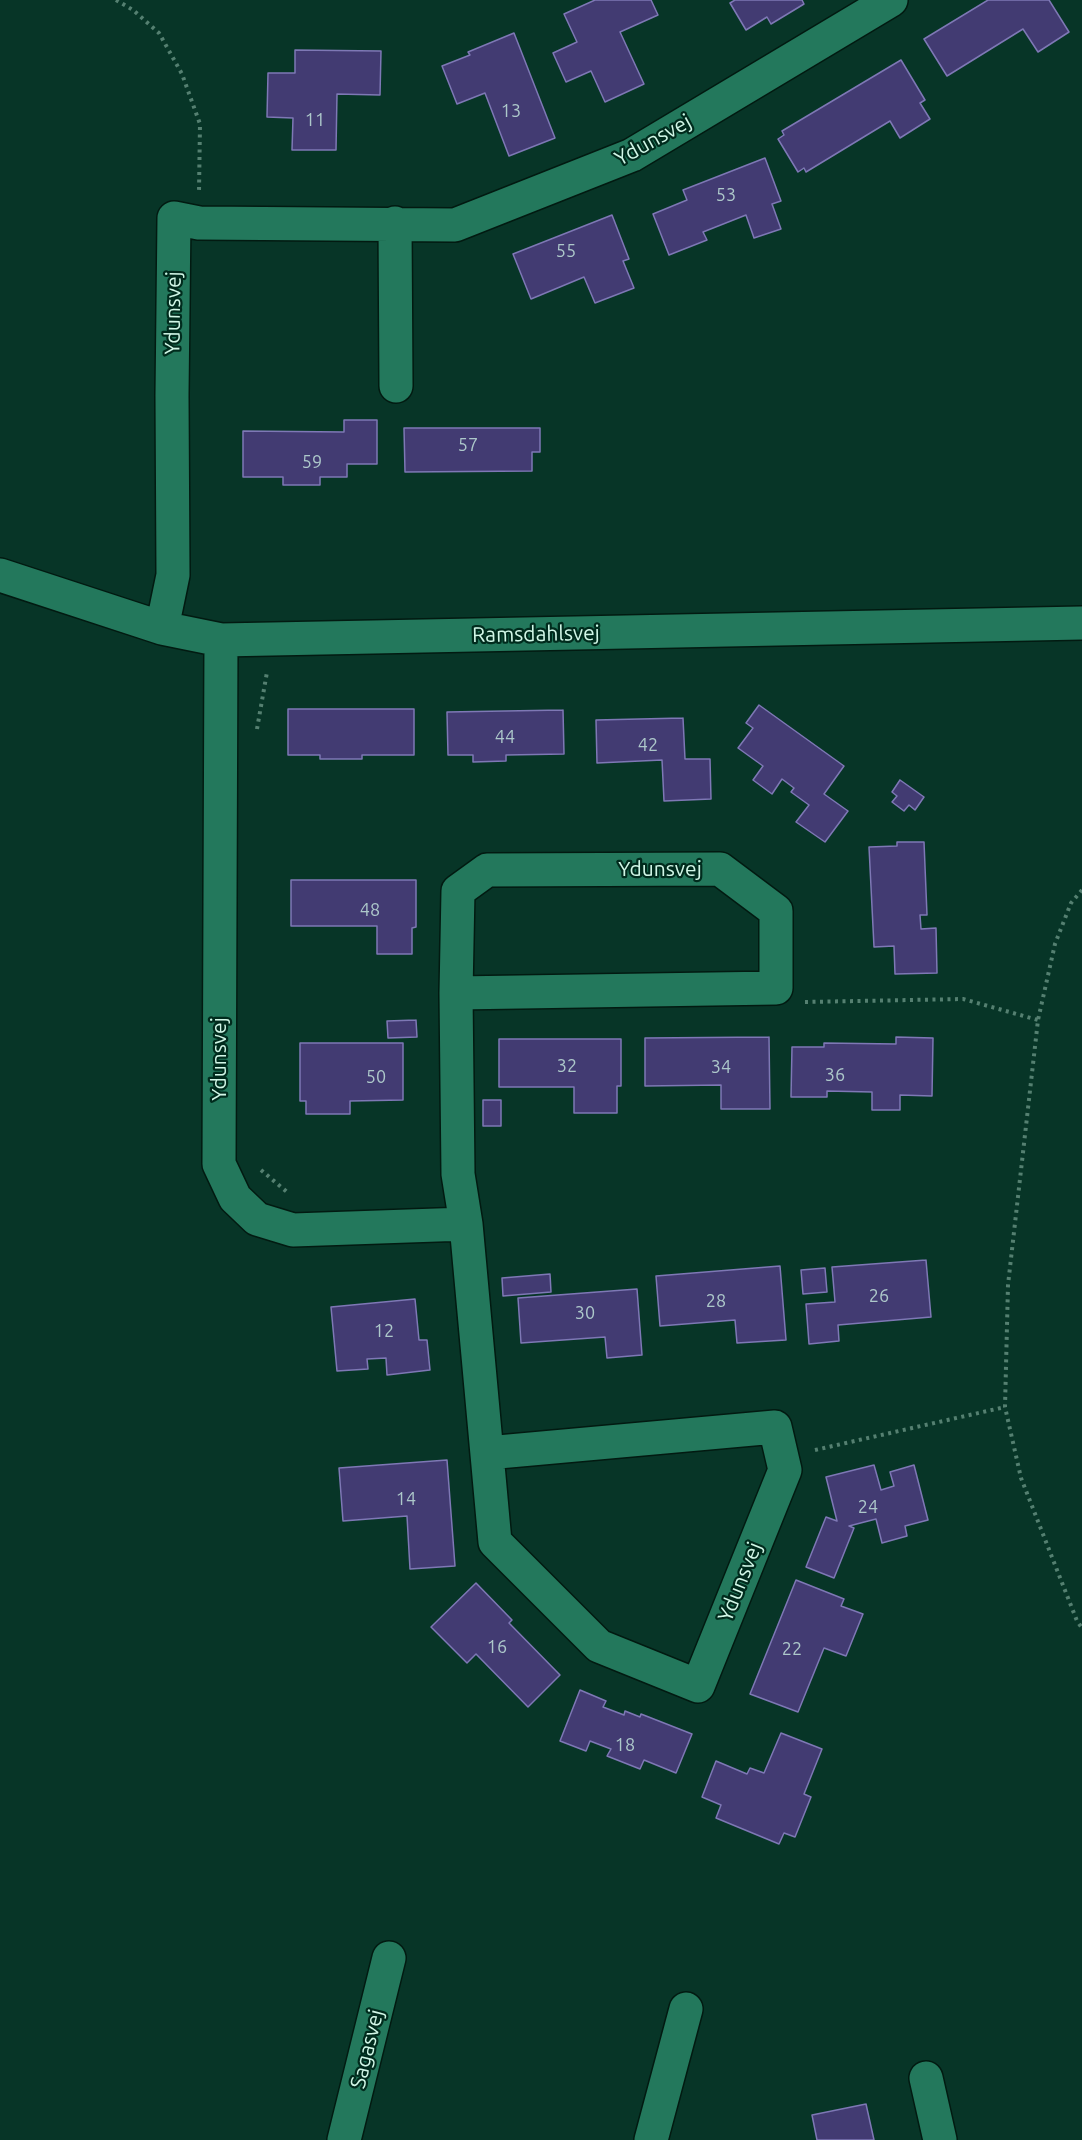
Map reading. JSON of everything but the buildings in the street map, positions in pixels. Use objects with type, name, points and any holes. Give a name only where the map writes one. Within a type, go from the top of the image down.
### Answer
[{"type":"street","name":"Ydunsvej","points":[[162,628],[173,575],[174,218],[199,224],[455,225],[632,155],[891,0]]},
{"type":"street","points":[[395,223],[396,386]]},
{"type":"street","name":"Ramsdahlsvej","points":[[0,574],[162,628],[221,640],[1082,623]]},
{"type":"street","name":"Ydunsvej","points":[[221,640],[219,1164],[235,1198],[256,1220],[293,1230],[466,1224]]},
{"type":"street","name":"Ydunsvej","points":[[487,1453],[775,1427],[785,1470],[698,1686],[599,1646],[495,1542],[466,1224],[458,1174],[456,993],[458,891],[487,870],[720,869],[776,911],[777,988]]},
{"type":"street","points":[[456,993],[777,988]]},
{"type":"street","name":"Sagasvej","points":[[344,2140],[389,1958]]},
{"type":"street","points":[[651,2140],[686,2009]]},
{"type":"street","points":[[926,2078],[939,2140]]},
{"type":"path","points":[[256,732],[267,676],[269,639]]},
{"type":"path","points":[[1082,891],[1071,903],[1054,944],[1038,1020],[1008,1286],[1005,1407],[1022,1478],[1077,1622],[1082,1628]]},
{"type":"path","points":[[777,988],[805,1002],[963,999],[1038,1020]]},
{"type":"path","points":[[254,1163],[289,1194]]},
{"type":"path","points":[[782,1457],[1005,1407]]}]
